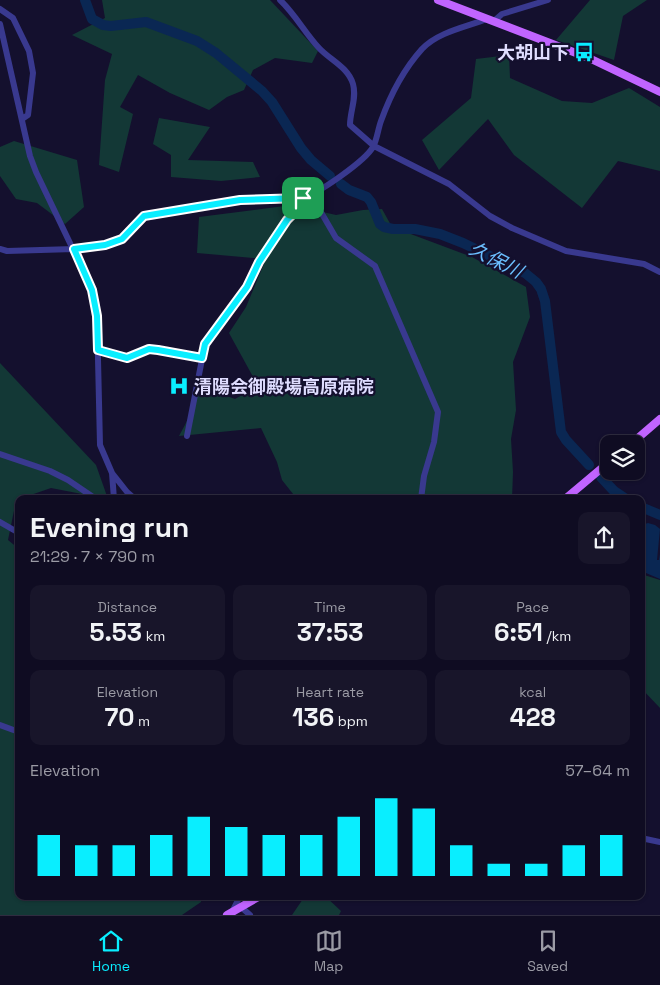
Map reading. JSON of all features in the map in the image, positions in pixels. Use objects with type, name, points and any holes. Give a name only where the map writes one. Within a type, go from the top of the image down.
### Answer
[{"type":"main road","points":[[438,0],[589,58],[660,92]]},
{"type":"main road","points":[[641,435],[660,419]]},
{"type":"main road","points":[[570,495],[600,470]]},
{"type":"main road","points":[[230,913],[253,900]]},
{"type":"street","points":[[280,0],[288,7],[319,48],[346,71],[353,82],[356,95],[350,114],[350,125],[374,146],[449,184],[499,222],[530,237],[566,251],[644,264],[660,272]]},
{"type":"street","points":[[0,249],[7,251],[74,249],[105,245],[122,239],[144,216],[240,200],[303,198],[311,195],[343,174],[374,146],[377,131],[401,79],[423,48],[441,35],[548,0]]},
{"type":"street","points":[[0,9],[13,18],[30,51],[33,73],[28,114],[22,119]]},
{"type":"street","points":[[0,24],[30,156],[92,290],[97,316],[100,445],[112,473],[131,495]]},
{"type":"street","points":[[311,195],[336,238],[375,266],[438,412],[434,442],[424,476],[422,495]]},
{"type":"street","points":[[187,436],[205,344],[247,287],[259,262],[287,220],[303,204],[303,198]]},
{"type":"street","points":[[98,350],[127,358],[149,349],[202,358]]},
{"type":"street","points":[[0,454],[50,471],[68,480],[90,495]]},
{"type":"street","points":[[112,473],[114,495]]},
{"type":"street","points":[[0,522],[15,531]]},
{"type":"street","points":[[0,725],[15,731]]},
{"type":"street","points":[[645,839],[660,842]]},
{"type":"street","points":[[230,913],[238,900]]},
{"type":"street","points":[[241,907],[250,915]]},
{"type":"green space","points":[[102,0],[270,0],[318,51],[312,63],[275,58],[253,70],[244,90],[227,97],[209,110],[170,93],[138,75],[120,107],[133,114],[119,172],[99,165],[105,80],[112,54],[72,35],[105,18]]},
{"type":"green space","points":[[590,0],[647,0],[623,16],[614,60],[556,40]]},
{"type":"green space","points":[[509,55],[510,78],[562,101],[592,103],[629,88],[660,107],[660,171],[618,161],[582,208],[514,155],[488,119],[439,170],[422,140],[471,98],[476,59]]},
{"type":"green space","points":[[159,118],[210,127],[188,160],[253,162],[260,177],[221,181],[171,177],[171,155],[153,144]]},
{"type":"green space","points":[[14,141],[77,160],[84,207],[65,224],[37,203],[16,199],[0,176],[0,147]]},
{"type":"green space","points":[[292,205],[336,215],[382,209],[392,227],[472,257],[526,287],[530,317],[513,362],[516,410],[511,439],[512,495],[294,495],[282,480],[277,462],[261,428],[179,436],[189,417],[195,398],[194,384],[235,399],[258,386],[229,333],[246,307],[266,259],[197,253],[199,217]]},
{"type":"green space","points":[[0,363],[96,465],[107,495],[87,495],[51,488],[31,495],[15,495],[15,506],[8,540],[15,546],[15,900],[201,900],[201,902],[182,915],[0,915]]},
{"type":"green space","points":[[645,575],[660,580],[660,708],[645,692]]},
{"type":"green space","points":[[302,900],[329,900],[341,911],[339,915],[292,915]]},
{"type":"water","points":[[645,524],[655,525],[660,529],[657,560],[659,560],[660,554],[660,579],[645,572]]},
{"type":"waterway","name":"久保川","points":[[85,0],[92,19],[103,25],[111,26],[146,22],[197,41],[216,53],[262,91],[272,102],[301,148],[311,160],[330,176]]},
{"type":"waterway","name":"久保川","points":[[341,184],[349,190],[367,197],[380,224],[384,227],[415,229],[440,234],[525,273],[536,282],[541,289],[545,301],[561,432],[589,465]]},
{"type":"waterway","name":"久保川","points":[[604,480],[620,495]]},
{"type":"waterway","name":"久保川","points":[[645,509],[660,515]]},
{"type":"place","name":"大胡山下","points":[[584,52]]},
{"type":"place","name":"清陽会御殿場高原病院","points":[[179,386]]},
{"type":"route","points":[[303,198],[303,204],[287,220],[259,262],[247,287],[205,344],[202,358],[149,349],[127,358],[98,350],[97,316],[92,290],[74,249],[105,245],[122,239],[138,220],[154,213],[240,200],[303,198]]}]
